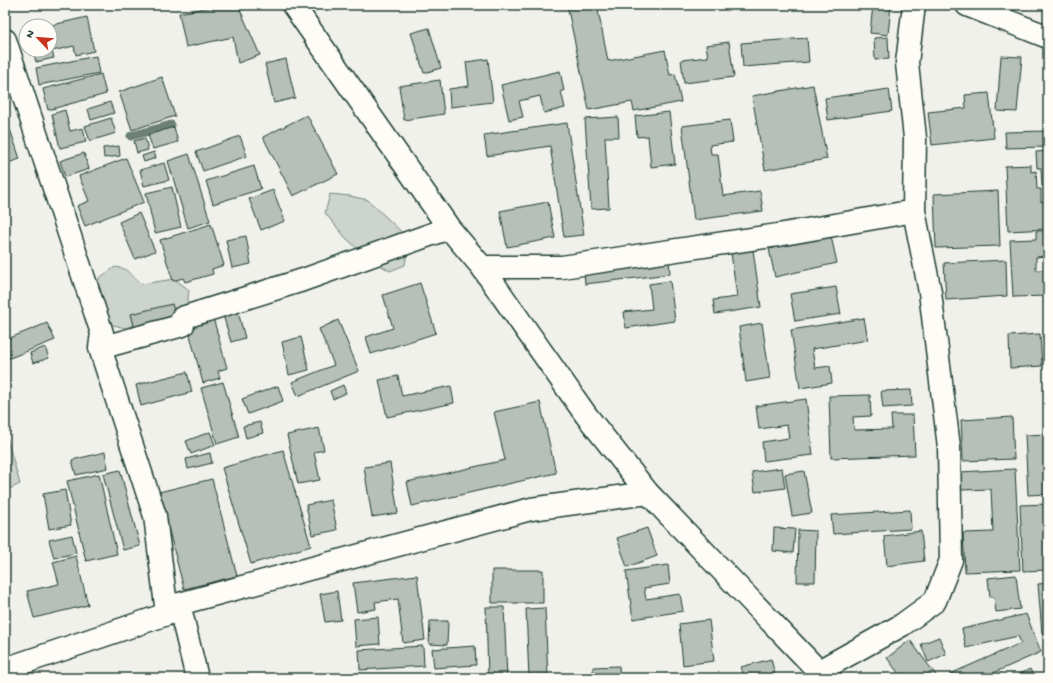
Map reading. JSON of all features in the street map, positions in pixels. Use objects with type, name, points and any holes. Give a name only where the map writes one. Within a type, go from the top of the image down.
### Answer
[{"type":"street","points":[[293,5],[449,228],[482,267],[586,415],[648,493],[822,675],[902,625],[935,601],[951,560],[949,446],[930,292],[914,211],[915,138],[907,63],[914,5]]},
{"type":"street","points":[[967,5],[1048,37]]},
{"type":"street","points":[[5,40],[102,334],[100,348],[156,516],[173,609],[197,678]]},
{"type":"street","points":[[482,267],[562,267],[778,235],[914,211]]},
{"type":"street","points":[[100,348],[183,325],[182,318],[303,280],[449,228]]},
{"type":"street","points":[[5,669],[173,609],[531,510],[648,493]]},
{"type":"shaded area","points":[[330,194],[368,200],[409,239],[405,265],[390,271],[366,257],[345,237],[325,213]]},
{"type":"shaded area","points":[[115,267],[125,269],[141,284],[175,279],[189,290],[187,307],[125,328],[110,324],[97,296],[99,278]]},
{"type":"shaded area","points":[[5,432],[20,484],[5,491]]},
{"type":"building","points":[[222,5],[238,5],[260,55],[238,63],[233,37],[186,47],[179,13]]},
{"type":"building","points":[[567,5],[597,5],[608,61],[665,50],[670,75],[675,74],[681,102],[634,111],[632,102],[589,110]]},
{"type":"building","points":[[873,5],[891,5],[888,35],[870,33]]},
{"type":"building","points":[[87,17],[94,51],[76,55],[74,46],[58,50],[58,24]]},
{"type":"building","points":[[429,28],[441,68],[424,73],[411,33]]},
{"type":"building","points":[[888,37],[889,59],[875,60],[874,38]]},
{"type":"building","points":[[807,38],[809,62],[743,67],[741,43]]},
{"type":"building","points":[[729,42],[734,77],[684,83],[681,60],[708,57],[706,45]]},
{"type":"building","points":[[96,56],[99,73],[39,85],[36,68]]},
{"type":"building","points":[[1001,56],[1022,57],[1017,112],[997,111]]},
{"type":"building","points":[[35,58],[54,58],[36,62]]},
{"type":"building","points":[[286,59],[295,98],[274,103],[265,64]]},
{"type":"building","points":[[488,59],[493,102],[450,107],[449,89],[469,86],[466,62]]},
{"type":"building","points":[[560,71],[564,91],[561,91],[565,108],[544,113],[540,96],[519,101],[523,117],[509,120],[501,85]]},
{"type":"building","points":[[101,74],[106,94],[48,110],[43,89]]},
{"type":"building","points":[[162,77],[175,116],[132,130],[119,92]]},
{"type":"building","points":[[440,80],[444,114],[404,120],[399,86]]},
{"type":"building","points":[[813,85],[827,159],[765,170],[752,96]]},
{"type":"building","points":[[889,89],[892,111],[828,120],[825,98]]},
{"type":"building","points":[[989,93],[994,138],[932,145],[928,112],[966,108],[965,95]]},
{"type":"building","points":[[110,102],[114,113],[91,120],[88,109]]},
{"type":"building","points":[[65,110],[70,131],[83,128],[86,142],[60,148],[52,114]]},
{"type":"building","points":[[669,112],[675,164],[651,167],[648,136],[637,137],[635,116]]},
{"type":"building","points":[[5,114],[20,159],[5,164]]},
{"type":"building","points":[[307,115],[338,174],[293,196],[263,137]]},
{"type":"building","points":[[618,117],[619,137],[605,137],[609,208],[591,209],[585,119]]},
{"type":"building","points":[[111,118],[116,133],[90,141],[85,126]]},
{"type":"building","points":[[730,120],[733,142],[710,145],[711,154],[718,154],[723,196],[760,191],[763,211],[694,220],[682,126]]},
{"type":"building","points":[[567,123],[584,235],[564,237],[550,146],[487,156],[484,135]]},
{"type":"building","points":[[174,127],[178,142],[153,149],[148,135]]},
{"type":"building","points":[[1048,131],[1048,147],[1006,148],[1005,132]]},
{"type":"building","points":[[240,136],[247,156],[203,171],[196,152]]},
{"type":"building","points":[[145,138],[148,150],[137,153],[134,141]]},
{"type":"building","points":[[119,146],[120,156],[104,158],[103,148]]},
{"type":"building","points":[[1048,151],[1048,185],[1042,186],[1041,168],[1037,168],[1036,152]]},
{"type":"building","points":[[154,152],[156,158],[144,162],[142,156]]},
{"type":"building","points":[[84,153],[89,169],[65,177],[60,161]]},
{"type":"building","points":[[189,154],[210,221],[188,228],[168,161]]},
{"type":"building","points":[[126,158],[144,202],[85,226],[77,206],[89,201],[79,176]]},
{"type":"building","points":[[164,163],[169,180],[144,186],[140,170]]},
{"type":"building","points":[[1031,165],[1031,172],[1036,171],[1037,189],[1041,189],[1041,202],[1048,202],[1048,229],[1008,231],[1005,166]]},
{"type":"building","points":[[254,166],[261,189],[213,204],[206,181]]},
{"type":"building","points":[[172,187],[181,227],[155,233],[146,193]]},
{"type":"building","points":[[273,190],[285,221],[261,230],[249,199]]},
{"type":"building","points":[[998,191],[1000,246],[936,248],[934,194]]},
{"type":"building","points":[[548,202],[555,238],[507,247],[500,211]]},
{"type":"building","points":[[139,213],[155,251],[135,259],[119,222]]},
{"type":"building","points":[[211,224],[224,265],[212,269],[213,274],[185,282],[183,278],[173,281],[160,240]]},
{"type":"building","points":[[1036,231],[1048,231],[1048,256],[1036,257],[1036,270],[1048,270],[1048,296],[1013,297],[1010,240],[1036,239]]},
{"type":"building","points":[[246,236],[251,264],[232,268],[226,240]]},
{"type":"building","points":[[831,236],[837,263],[775,277],[769,249]]},
{"type":"building","points":[[753,250],[761,307],[715,314],[713,300],[737,297],[731,253]]},
{"type":"building","points":[[669,260],[670,274],[585,284],[584,270]]},
{"type":"building","points":[[1006,260],[1007,296],[946,300],[944,263]]},
{"type":"building","points":[[670,281],[675,321],[626,328],[624,312],[652,309],[649,284]]},
{"type":"building","points":[[420,283],[436,333],[371,354],[366,337],[393,328],[383,295]]},
{"type":"building","points":[[836,287],[841,314],[795,321],[790,294]]},
{"type":"building","points":[[172,304],[177,322],[136,333],[131,314]]},
{"type":"building","points":[[236,304],[245,338],[231,342],[221,308]]},
{"type":"building","points":[[212,314],[227,368],[218,371],[220,378],[203,383],[186,321]]},
{"type":"building","points":[[864,318],[868,340],[812,349],[815,368],[830,366],[832,383],[800,388],[791,330]]},
{"type":"building","points":[[338,320],[359,371],[298,396],[292,382],[334,365],[319,329]]},
{"type":"building","points":[[47,323],[55,340],[5,360],[5,340]]},
{"type":"building","points":[[762,323],[770,378],[746,382],[739,327]]},
{"type":"building","points":[[1040,334],[1042,366],[1010,368],[1009,336]]},
{"type":"building","points":[[301,337],[309,370],[289,375],[282,342]]},
{"type":"building","points":[[45,347],[49,358],[33,363],[30,353]]},
{"type":"building","points":[[187,372],[192,392],[141,406],[136,385]]},
{"type":"building","points":[[398,376],[402,396],[451,386],[454,403],[387,417],[379,380]]},
{"type":"building","points":[[223,382],[239,437],[217,444],[201,388]]},
{"type":"building","points":[[343,385],[346,393],[333,399],[330,391]]},
{"type":"building","points":[[278,386],[283,401],[248,414],[242,399]]},
{"type":"building","points":[[911,390],[912,406],[883,408],[881,391]]},
{"type":"building","points":[[870,395],[871,416],[853,417],[854,430],[892,429],[891,415],[913,415],[915,455],[831,458],[829,396]]},
{"type":"building","points":[[806,399],[813,455],[764,461],[762,442],[789,438],[787,425],[759,429],[756,406]]},
{"type":"building","points":[[540,402],[556,473],[412,506],[407,482],[505,460],[494,412]]},
{"type":"building","points":[[1012,417],[1014,459],[963,461],[961,420]]},
{"type":"building","points":[[260,422],[263,433],[246,438],[243,426]]},
{"type":"building","points":[[319,428],[324,450],[314,452],[320,480],[298,484],[287,435]]},
{"type":"building","points":[[210,432],[215,445],[191,454],[186,441]]},
{"type":"building","points":[[1048,434],[1048,494],[1028,495],[1025,435]]},
{"type":"building","points":[[283,450],[311,546],[251,564],[222,468]]},
{"type":"building","points":[[105,452],[108,468],[76,475],[72,460]]},
{"type":"building","points":[[210,453],[212,463],[188,469],[186,459]]},
{"type":"building","points":[[390,463],[398,513],[372,517],[364,467]]},
{"type":"building","points":[[782,468],[785,488],[755,492],[752,472]]},
{"type":"building","points":[[1015,469],[1020,570],[965,572],[963,533],[993,532],[991,489],[961,490],[960,472]]},
{"type":"building","points":[[120,470],[140,546],[123,550],[103,474]]},
{"type":"building","points":[[804,471],[812,513],[792,516],[785,474]]},
{"type":"building","points":[[99,474],[117,554],[86,561],[67,481]]},
{"type":"building","points":[[212,479],[237,576],[184,589],[159,492]]},
{"type":"building","points":[[65,490],[71,525],[49,529],[43,494]]},
{"type":"building","points":[[331,500],[337,530],[312,535],[306,505]]},
{"type":"building","points":[[1048,504],[1048,570],[1023,571],[1020,505]]},
{"type":"building","points":[[910,510],[911,529],[833,534],[831,515]]},
{"type":"building","points":[[647,528],[657,556],[627,567],[617,538]]},
{"type":"building","points":[[774,528],[795,529],[793,553],[773,551]]},
{"type":"building","points":[[798,530],[816,531],[815,582],[797,582]]},
{"type":"building","points":[[921,531],[924,561],[887,566],[884,536]]},
{"type":"building","points":[[72,535],[76,553],[54,558],[49,540]]},
{"type":"building","points":[[76,556],[88,605],[34,618],[27,591],[59,584],[53,562]]},
{"type":"building","points":[[668,565],[670,584],[644,588],[646,599],[680,594],[683,611],[633,619],[626,571]]},
{"type":"building","points":[[492,570],[543,570],[543,603],[492,603]]},
{"type":"building","points":[[417,575],[425,640],[403,643],[398,599],[375,602],[376,609],[357,612],[353,583]]},
{"type":"building","points":[[1016,575],[1020,609],[996,612],[994,597],[990,597],[988,578]]},
{"type":"building","points":[[1048,583],[1048,634],[1042,634],[1038,584]]},
{"type":"building","points":[[337,591],[341,620],[325,622],[320,594]]},
{"type":"building","points":[[486,607],[504,607],[507,678],[488,678]]},
{"type":"building","points":[[545,608],[548,677],[529,678],[526,609]]},
{"type":"building","points":[[1026,614],[1041,652],[982,678],[951,678],[950,674],[1021,643],[1018,636],[966,648],[962,629]]},
{"type":"building","points":[[378,617],[380,644],[356,646],[354,619]]},
{"type":"building","points":[[709,620],[714,661],[683,665],[679,624]]},
{"type":"building","points":[[430,621],[448,621],[447,645],[429,644]]},
{"type":"building","points":[[939,637],[946,654],[928,662],[921,644]]},
{"type":"building","points":[[910,640],[938,678],[902,678],[887,658]]},
{"type":"building","points":[[423,646],[424,666],[360,670],[359,650]]},
{"type":"building","points":[[475,646],[476,665],[434,668],[432,649]]},
{"type":"building","points":[[771,659],[775,675],[765,678],[744,678],[741,667]]},
{"type":"building","points":[[619,666],[620,678],[593,678],[593,667]]},
{"type":"building","points":[[1030,669],[1034,678],[1013,678],[1013,677]]},
{"type":"waterway","points":[[131,136],[171,125]]}]
